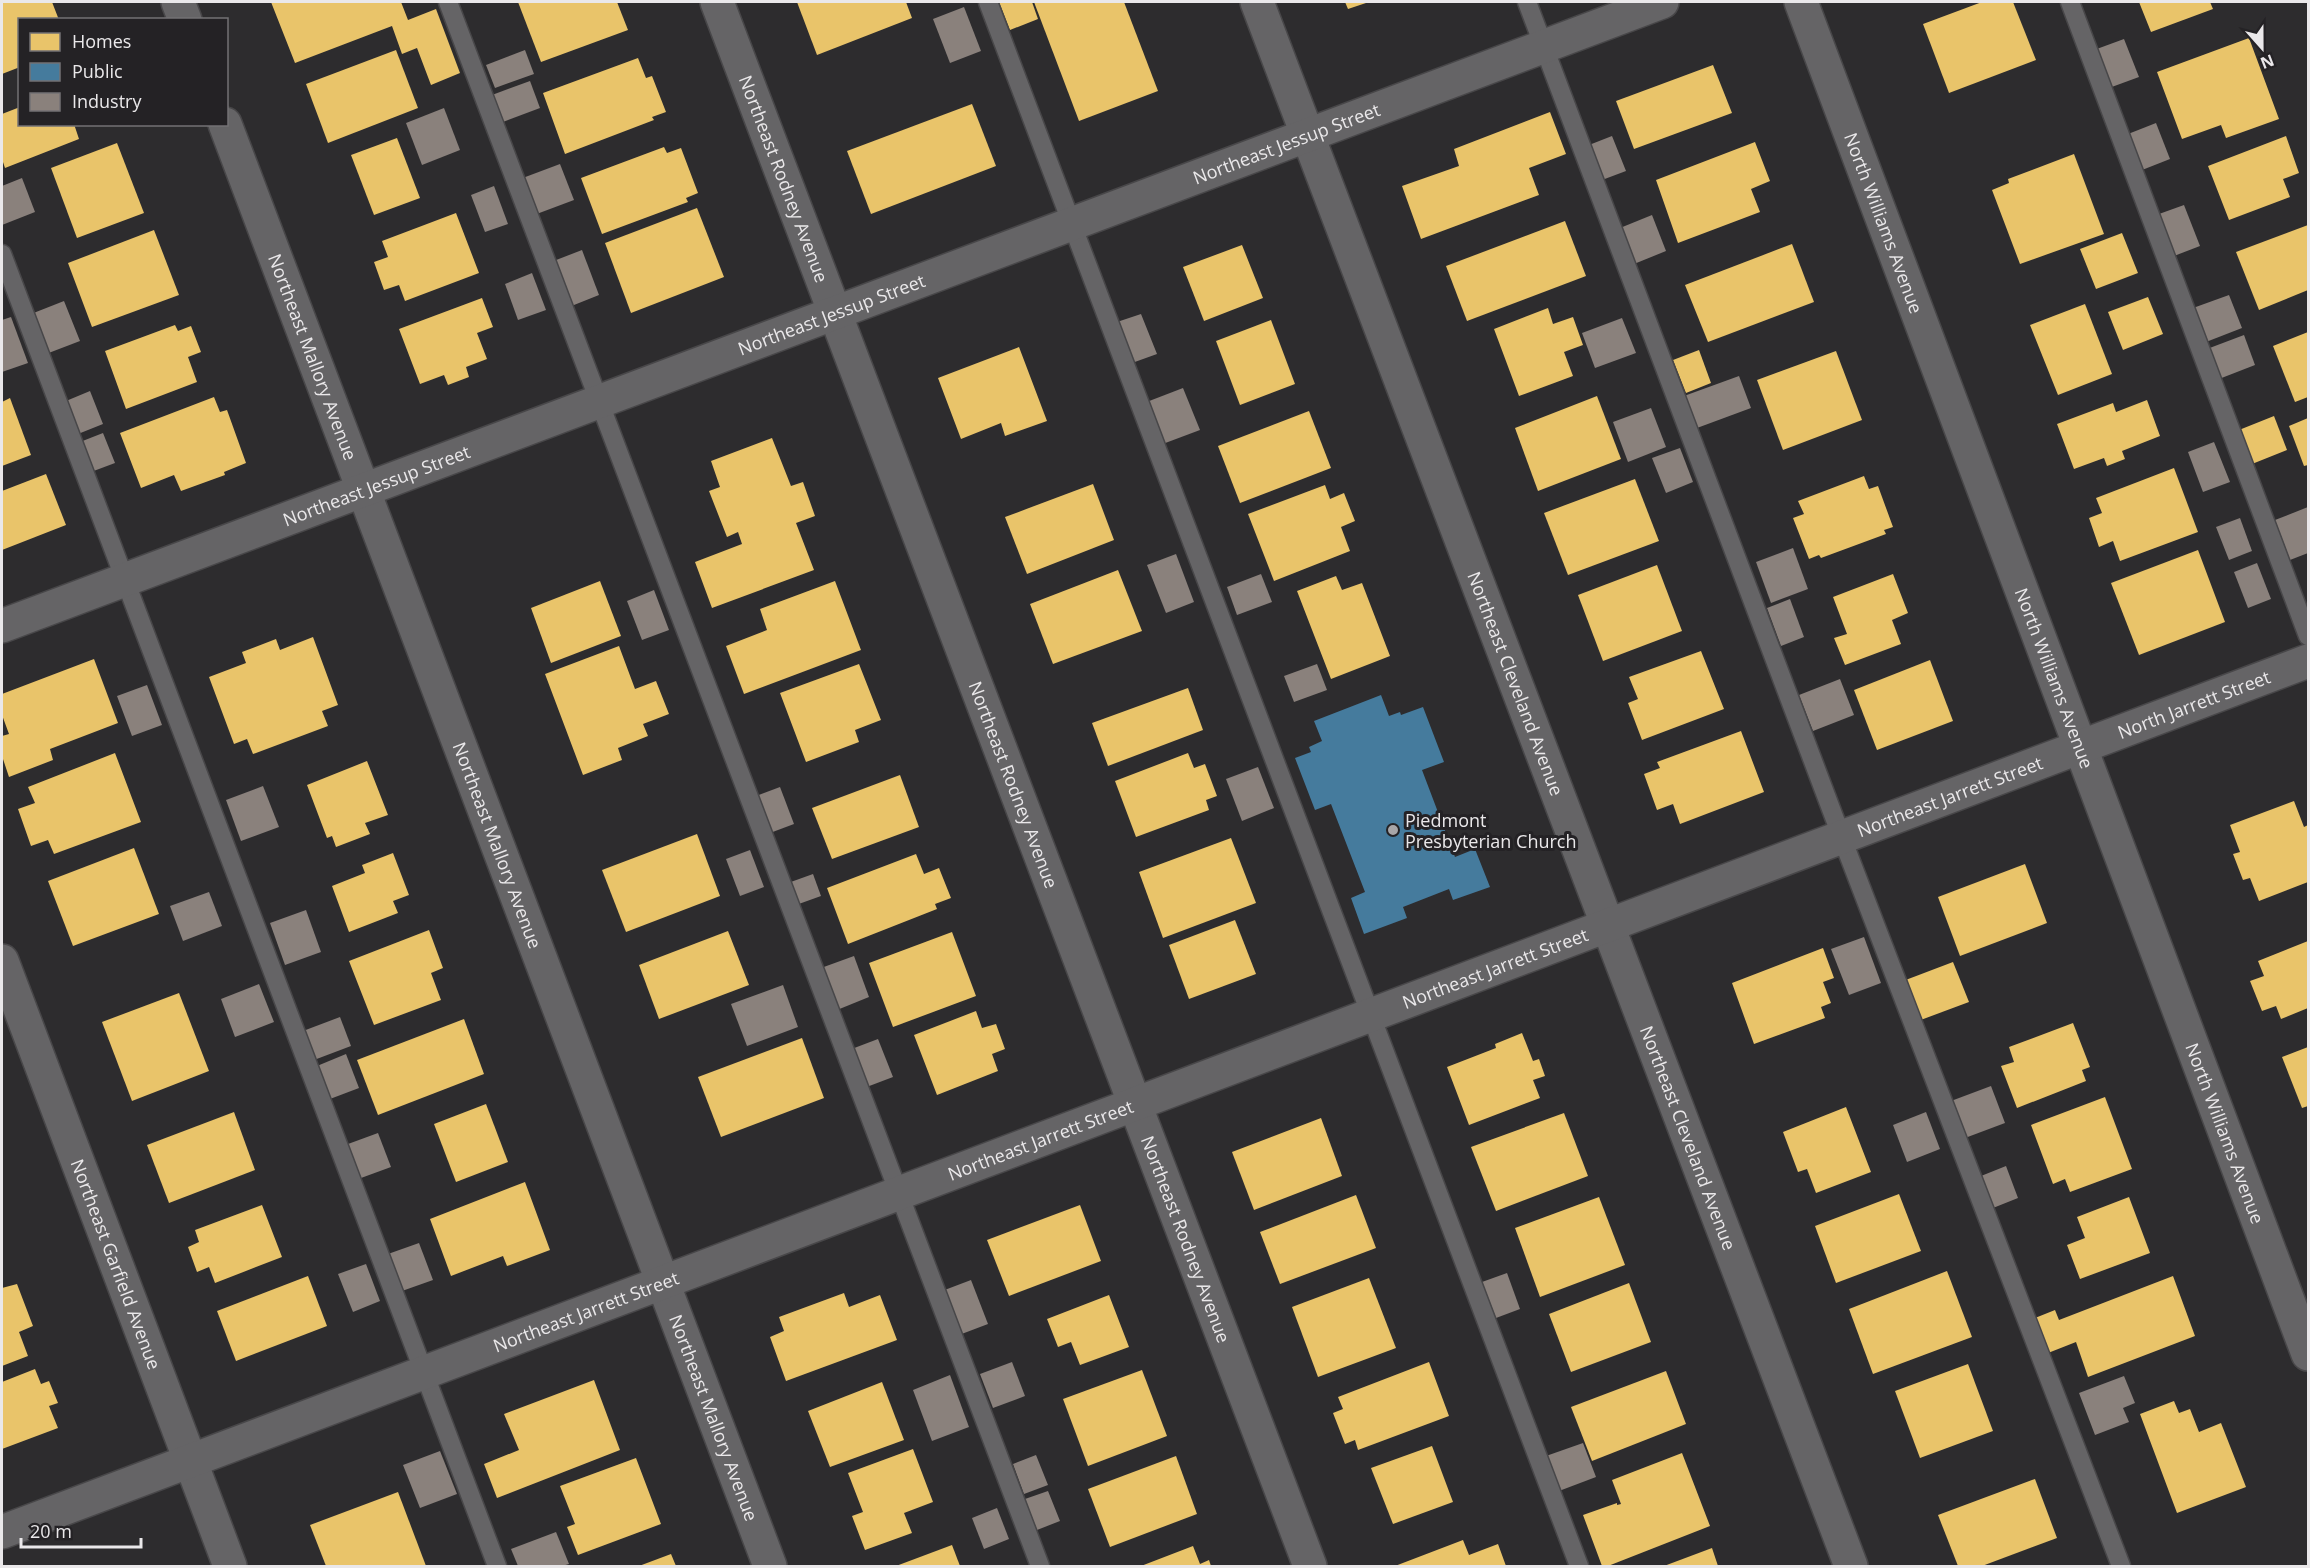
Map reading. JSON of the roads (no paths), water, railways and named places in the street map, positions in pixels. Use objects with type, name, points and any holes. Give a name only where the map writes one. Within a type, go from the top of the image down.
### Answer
[{"type":"street","points":[[178,2],[184,18]]},
{"type":"street","name":"Northeast Rodney Avenue","points":[[717,2],[1310,1566]]},
{"type":"street","name":"Northeast Cleveland Avenue","points":[[1257,2],[1851,1566]]},
{"type":"street","name":"Northeast Jessup Street","points":[[2,626],[1662,2]]},
{"type":"street","name":"North Williams Avenue","points":[[1800,2],[2308,1354]]},
{"type":"street","name":"Northeast Mallory Avenue","points":[[226,126],[770,1566]]},
{"type":"street","name":"North Jarrett Street","points":[[2080,748],[2308,662]]},
{"type":"street","name":"Northeast Jarrett Street","points":[[2,1532],[2080,748]]},
{"type":"street","name":"Northeast Garfield Avenue","points":[[2,961],[230,1566]]},
{"type":"lane","points":[[448,2],[1040,1566]]},
{"type":"lane","points":[[988,2],[1579,1566]]},
{"type":"lane","points":[[1527,2],[1842,838],[2121,1566]]},
{"type":"lane","points":[[2070,2],[2308,636]]},
{"type":"lane","points":[[2,254],[497,1566]]},
{"type":"place","name":"Piedmont Presbyterian Church","points":[[1393,830]]}]
